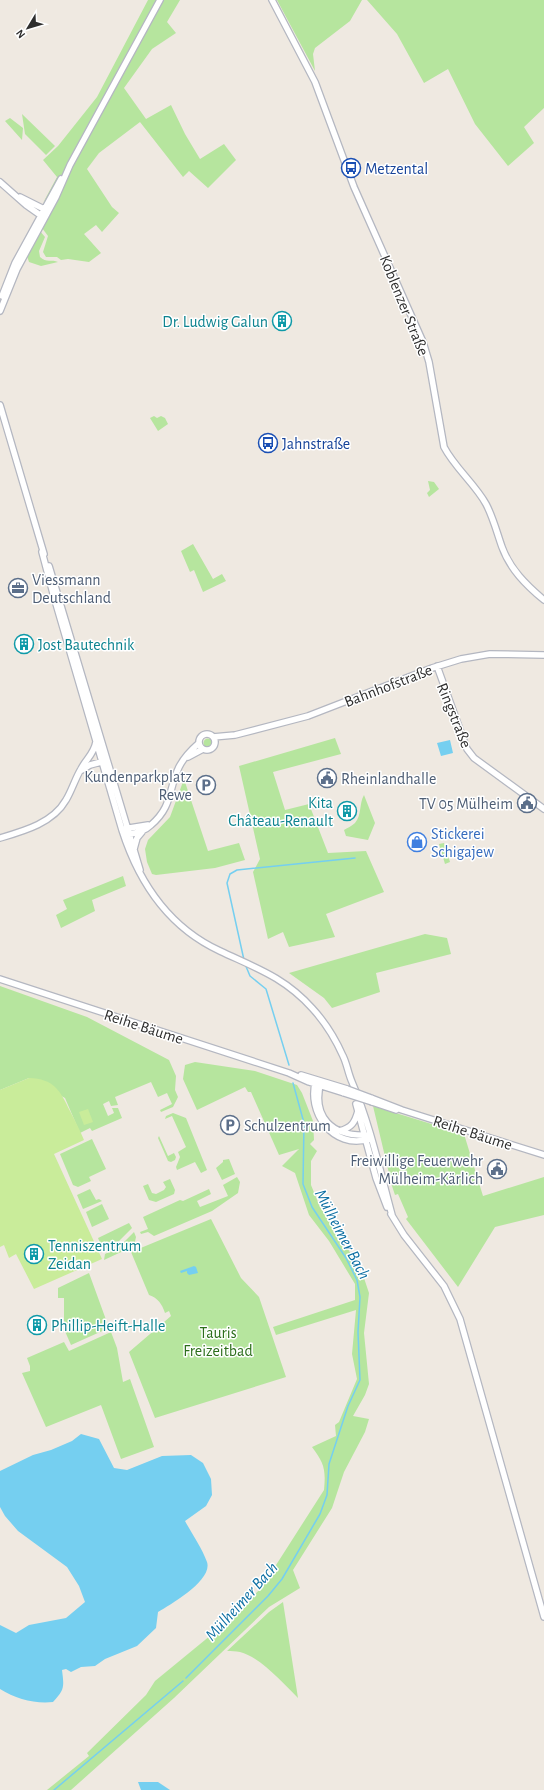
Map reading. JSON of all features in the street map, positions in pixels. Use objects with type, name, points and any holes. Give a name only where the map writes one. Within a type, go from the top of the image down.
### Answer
[{"type":"main road","points":[[0,303],[11,272],[160,0]]},
{"type":"main road","name":"Koblenzer Straße","points":[[272,0],[315,82],[354,187],[423,342],[429,362],[444,446],[449,457],[485,503],[511,565],[532,590],[544,600]]},
{"type":"main road","points":[[0,182],[42,217]]},
{"type":"main road","points":[[16,196],[46,210]]},
{"type":"main road","points":[[0,311],[17,269],[42,217]]},
{"type":"main road","points":[[0,405],[96,740],[104,759]]},
{"type":"main road","points":[[42,552],[54,583],[134,864],[145,883],[169,914],[191,933],[210,946],[254,965],[286,984],[316,1012],[335,1040],[352,1082],[368,1137],[380,1190],[404,1235],[440,1280],[456,1309],[469,1346],[544,1616]]},
{"type":"main road","name":"Bahnhofstraße","points":[[215,740],[308,716],[437,666],[461,659],[482,655],[544,655]]},
{"type":"main road","name":"Ringstraße","points":[[437,666],[467,749],[474,758],[544,809]]},
{"type":"main road","points":[[134,851],[136,840],[142,832],[154,823],[166,809],[176,773],[184,759],[199,743],[200,739],[204,735],[209,734],[215,740],[211,750],[203,749],[184,759]]},
{"type":"main road","points":[[0,838],[41,823],[55,814],[65,801],[78,774],[94,750],[96,740]]},
{"type":"main road","points":[[199,743],[203,749]]},
{"type":"main road","points":[[88,760],[94,757],[104,759]]},
{"type":"main road","points":[[78,774],[88,765],[104,759]]},
{"type":"main road","points":[[125,831],[154,823]]},
{"type":"main road","points":[[125,831],[142,832]]},
{"type":"main road","points":[[125,831],[134,851],[141,876]]},
{"type":"main road","name":"Reihe Bäume","points":[[0,979],[318,1082],[395,1110],[402,1110],[544,1155]]},
{"type":"main road","points":[[318,1082],[313,1097],[314,1104],[320,1118],[327,1127],[344,1138],[355,1140],[368,1137]]},
{"type":"main road","points":[[318,1082],[318,1098],[321,1112],[328,1123],[339,1131],[368,1137]]},
{"type":"main road","points":[[352,1082],[358,1110],[368,1137]]},
{"type":"main road","points":[[339,1131],[351,1126],[355,1121],[358,1110]]},
{"type":"green space","points":[[148,0],[157,0],[59,180],[43,203],[57,177],[43,160],[58,146],[97,97]]},
{"type":"green space","points":[[162,0],[180,0],[167,22],[176,33],[152,49],[124,88],[146,119],[171,105],[185,134],[200,159],[224,144],[236,160],[208,188],[189,171],[183,177],[140,122],[99,153],[87,169],[112,207],[119,213],[102,232],[96,225],[84,234],[101,253],[89,262],[68,259],[61,260],[57,257],[46,257],[43,252],[48,236],[42,228],[71,170]]},
{"type":"green space","points":[[277,0],[362,0],[350,21],[315,48],[313,54],[315,71]]},
{"type":"green space","points":[[367,0],[544,0],[544,108],[524,127],[534,143],[508,166],[475,124],[448,69],[424,83],[397,34]]},
{"type":"green space","points":[[22,114],[55,146],[46,155],[25,134]]},
{"type":"green space","points":[[10,118],[23,128],[22,140],[5,121]]},
{"type":"green space","points":[[40,231],[45,237],[39,251],[40,257],[44,260],[58,262],[41,266],[29,262],[27,256]]},
{"type":"green space","points":[[154,416],[157,418],[161,416],[165,418],[168,424],[158,431],[150,418]]},
{"type":"green space","points":[[428,481],[434,482],[439,489],[429,497],[427,493],[430,490]]},
{"type":"green space","points":[[193,544],[213,579],[222,574],[226,581],[203,592],[194,570],[190,572],[181,551]]},
{"type":"green space","points":[[208,738],[213,743],[208,748],[203,743]]},
{"type":"green space","points":[[335,738],[341,754],[273,772],[285,810],[309,804],[328,853],[366,851],[384,892],[326,914],[335,937],[289,947],[283,932],[268,939],[253,872],[260,859],[239,766]]},
{"type":"green space","points":[[184,779],[208,851],[239,843],[245,860],[215,868],[156,875],[152,874],[147,862],[145,849],[148,840],[170,817]]},
{"type":"green space","points":[[364,795],[375,823],[368,840],[346,836],[344,830],[354,824],[357,820]]},
{"type":"green space","points":[[444,843],[450,862],[445,864],[439,844]]},
{"type":"green space","points":[[123,876],[126,886],[92,900],[95,911],[61,928],[56,915],[67,909],[63,900]]},
{"type":"green space","points":[[425,934],[447,938],[451,954],[376,973],[380,992],[332,1008],[324,998],[289,973]]},
{"type":"green space","points":[[0,986],[87,1017],[169,1060],[176,1076],[175,1090],[178,1097],[173,1107],[161,1112],[160,1110],[172,1104],[167,1093],[158,1097],[151,1082],[115,1097],[118,1105],[111,1106],[109,1101],[103,1104],[108,1116],[114,1113],[112,1108],[118,1108],[122,1118],[92,1131],[90,1128],[80,1133],[65,1098],[29,1078],[0,1090]]},
{"type":"green space","points":[[195,1062],[255,1071],[297,1085],[302,1093],[313,1121],[314,1140],[310,1144],[317,1151],[311,1161],[311,1185],[320,1207],[348,1249],[364,1278],[369,1293],[364,1333],[369,1384],[365,1395],[353,1416],[369,1419],[365,1432],[344,1472],[332,1508],[293,1570],[300,1588],[269,1607],[174,1698],[71,1790],[47,1790],[89,1756],[87,1753],[146,1695],[155,1681],[233,1617],[262,1587],[324,1490],[325,1477],[322,1462],[312,1447],[336,1436],[335,1425],[339,1422],[357,1379],[352,1354],[356,1310],[276,1335],[273,1327],[355,1300],[355,1284],[329,1241],[309,1215],[295,1173],[282,1166],[299,1149],[279,1155],[251,1092],[248,1092],[245,1087],[197,1110],[183,1079],[185,1065]]},
{"type":"green space","points":[[29,1078],[45,1081],[55,1087],[63,1097],[84,1140],[54,1154],[102,1259],[34,1289],[16,1254],[9,1258],[4,1245],[0,1247],[0,1090]]},
{"type":"green space","points":[[373,1106],[464,1134],[483,1196],[544,1177],[544,1215],[495,1227],[458,1287],[406,1219],[408,1217],[398,1194],[395,1195],[392,1186]]},
{"type":"green space","points":[[88,1109],[93,1122],[84,1125],[79,1112]]},
{"type":"green space","points":[[173,1113],[186,1118],[207,1170],[201,1173],[195,1162],[177,1170],[176,1167],[180,1157],[178,1152],[186,1147],[172,1116],[165,1119],[166,1116]]},
{"type":"green space","points":[[159,1136],[168,1156],[174,1153],[176,1157],[175,1160],[171,1162],[168,1161],[158,1138]]},
{"type":"green space","points":[[92,1139],[106,1169],[89,1177],[91,1181],[78,1187],[73,1185],[60,1154]]},
{"type":"green space","points":[[229,1159],[235,1174],[222,1180],[216,1168],[223,1162],[223,1160]]},
{"type":"green space","points":[[237,1177],[240,1182],[238,1193],[212,1211],[154,1236],[148,1232],[141,1234],[140,1232],[148,1229],[143,1217],[209,1189],[211,1194],[197,1201],[200,1207],[228,1196],[223,1185]]},
{"type":"green space","points":[[170,1179],[175,1190],[174,1194],[156,1202],[149,1200],[143,1186],[148,1184],[152,1193],[156,1194],[164,1190],[166,1187],[163,1182]]},
{"type":"green space","points":[[90,1189],[96,1200],[99,1199],[102,1201],[83,1209],[77,1195]]},
{"type":"green space","points":[[102,1204],[109,1219],[92,1227],[86,1212]]},
{"type":"green space","name":"Tauris Freizeitbad","points":[[211,1219],[241,1278],[259,1297],[286,1377],[155,1418],[129,1352],[171,1316],[169,1311],[165,1313],[161,1304],[149,1295],[131,1252]]},
{"type":"green space","points":[[129,1223],[132,1228],[117,1243],[103,1250],[98,1238]]},
{"type":"green space","points":[[134,1232],[136,1237],[134,1246],[104,1260],[105,1254],[119,1247]]},
{"type":"green space","points":[[89,1273],[109,1328],[71,1345],[64,1329],[64,1298],[58,1298],[58,1288]]},
{"type":"green space","points":[[111,1332],[117,1348],[123,1382],[130,1379],[154,1447],[121,1459],[101,1405],[46,1427],[22,1373],[30,1371],[27,1358],[64,1342],[69,1351]]},
{"type":"green space","points":[[283,1602],[298,1698],[271,1671],[255,1659],[240,1652],[227,1651],[269,1612]]},
{"type":"water","points":[[450,740],[453,753],[441,756],[437,743]]},
{"type":"water","points":[[194,1266],[196,1267],[198,1273],[189,1275],[187,1271],[181,1273],[180,1271]]},
{"type":"water","points":[[81,1434],[99,1439],[114,1468],[127,1470],[162,1456],[191,1455],[203,1463],[211,1479],[212,1495],[206,1506],[185,1521],[200,1546],[207,1562],[207,1569],[198,1584],[158,1612],[156,1628],[137,1646],[105,1659],[95,1666],[81,1667],[71,1672],[66,1669],[62,1670],[63,1688],[53,1702],[33,1701],[12,1696],[0,1689],[0,1625],[16,1633],[29,1625],[66,1618],[85,1602],[79,1586],[67,1567],[18,1531],[5,1516],[0,1507],[0,1471],[33,1455],[51,1450],[72,1441]]},
{"type":"water","points":[[138,1782],[158,1782],[170,1790],[141,1790]]},
{"type":"waterway","name":"Mülheimer Bach","points":[[244,960],[227,883],[230,874],[237,870],[355,858]]},
{"type":"waterway","name":"Mülheimer Bach","points":[[245,964],[250,976],[266,989],[289,1065]]},
{"type":"waterway","name":"Mülheimer Bach","points":[[186,1678],[268,1596],[282,1579],[320,1514],[327,1495],[329,1464],[348,1406],[360,1380],[358,1332],[360,1297],[357,1280],[346,1258],[312,1207],[303,1184],[304,1123],[293,1083]]},
{"type":"waterway","name":"Mülheimer Bach","points":[[54,1790],[183,1681]]},
{"type":"place","name":"Metzental","points":[[351,168]]},
{"type":"place","name":"Dr. Ludwig Galun","points":[[282,321]]},
{"type":"place","name":"Jahnstraße","points":[[268,443]]},
{"type":"place","name":"Viessmann Deutschland","points":[[18,588]]},
{"type":"place","name":"Jost Bautechnik","points":[[24,644]]},
{"type":"place","name":"Rheinlandhalle","points":[[327,778]]},
{"type":"place","name":"Kundenparkplatz Rewe","points":[[206,785]]},
{"type":"place","name":"TV 05 Mülheim","points":[[527,803]]},
{"type":"place","name":"Kita Château-Renault","points":[[347,811]]},
{"type":"place","name":"Stickerei Schigajew","points":[[417,842]]},
{"type":"place","name":"Schulzentrum","points":[[230,1125]]},
{"type":"place","name":"Freiwillige Feuerwehr Mülheim-Kärlich","points":[[497,1169]]},
{"type":"place","name":"Tenniszentrum Zeidan","points":[[34,1254]]},
{"type":"place","name":"Phillip-Heift-Halle","points":[[37,1325]]}]
